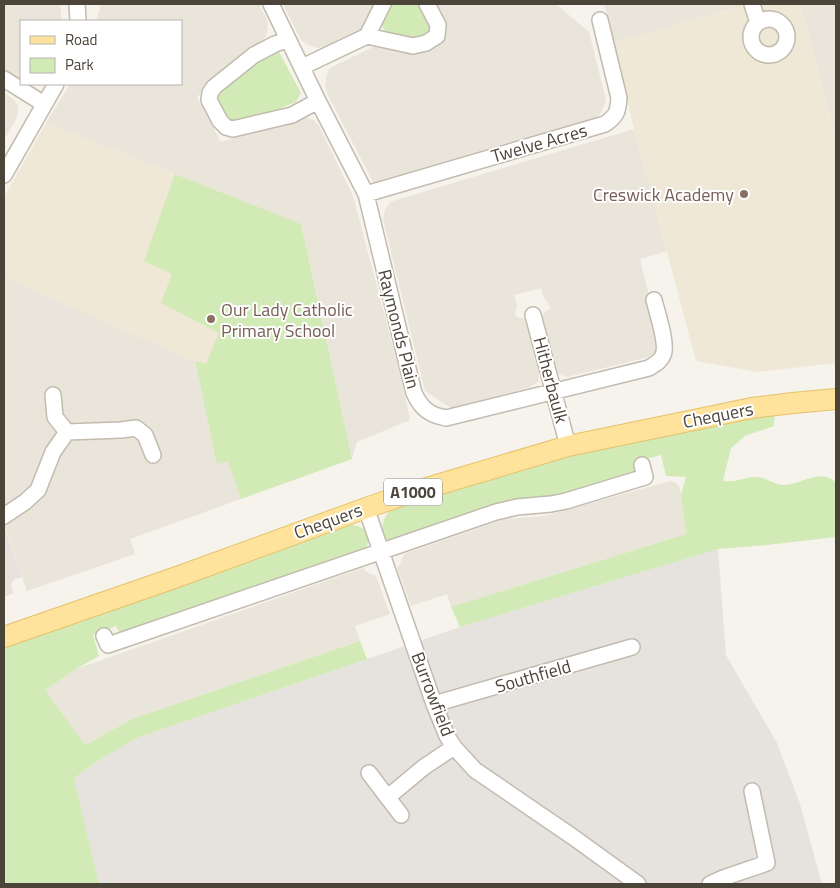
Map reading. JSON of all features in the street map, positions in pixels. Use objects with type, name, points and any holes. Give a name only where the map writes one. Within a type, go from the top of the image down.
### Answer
[{"type":"main road","name":"Chequers","points":[[4,637],[413,492],[568,446],[752,408],[836,399]]},
{"type":"street","points":[[77,4],[78,20]]},
{"type":"street","name":"Raymonds Plain","points":[[270,4],[366,194],[414,393],[422,407],[438,416],[446,418],[553,390],[649,368],[659,362],[664,354],[665,346],[654,300]]},
{"type":"street","points":[[368,36],[383,4]]},
{"type":"street","points":[[302,67],[368,36],[413,46],[426,43],[437,36],[438,25],[427,4]]},
{"type":"street","points":[[752,4],[758,23]]},
{"type":"street","name":"Twelve Acres","points":[[366,194],[605,124],[612,119],[618,110],[619,98],[600,20]]},
{"type":"street","points":[[288,40],[275,44],[254,55],[214,87],[210,93],[209,100],[220,121],[226,127],[233,129],[292,114],[318,101]]},
{"type":"street","points":[[4,79],[44,104]]},
{"type":"street","points":[[4,175],[55,85]]},
{"type":"street","name":"Hitherbaulk","points":[[533,315],[568,446]]},
{"type":"street","points":[[53,395],[55,417],[67,432]]},
{"type":"street","points":[[67,432],[136,428],[145,435],[153,455]]},
{"type":"street","points":[[4,516],[26,502],[38,490],[53,452],[67,432]]},
{"type":"street","points":[[104,636],[108,645],[496,512],[516,507],[566,501],[645,477],[642,466]]},
{"type":"street","name":"Burrowfield","points":[[366,508],[434,704],[447,736],[454,747],[475,770],[638,884]]},
{"type":"street","name":"Southfield","points":[[434,704],[632,647]]},
{"type":"street","points":[[388,797],[424,767],[454,747]]},
{"type":"street","points":[[369,773],[401,814]]},
{"type":"street","points":[[710,884],[767,863],[752,791]]},
{"type":"shaded area","points":[[4,4],[60,4],[62,20],[20,20],[20,78],[4,69]]},
{"type":"shaded area","points":[[101,4],[259,4],[267,20],[268,29],[266,37],[197,97],[221,142],[298,118],[314,120],[319,126],[353,196],[401,377],[410,420],[357,442],[352,459],[301,224],[46,123],[69,85],[182,85],[182,20],[96,20]]},
{"type":"shaded area","points":[[283,4],[377,4],[366,27],[324,47],[317,48],[301,40]]},
{"type":"shaded area","points":[[435,4],[556,4],[589,32],[606,100],[602,111],[592,119],[373,182],[327,93],[325,86],[328,71],[330,68],[377,45],[444,35],[445,25]]},
{"type":"shaded area","points":[[604,4],[747,4],[614,43]]},
{"type":"shaded area","name":"Creswick Academy","points":[[747,4],[800,4],[836,137],[836,363],[757,372],[696,361],[634,129],[614,43]]},
{"type":"shaded area","points":[[800,4],[836,4],[836,137]]},
{"type":"shaded area","points":[[4,92],[15,101],[18,106],[18,112],[4,140]]},
{"type":"shaded area","name":"Our Lady Catholic Primary School","points":[[46,123],[301,224],[352,459],[241,499],[228,461],[217,464],[195,361],[4,277],[4,197]]},
{"type":"shaded area","points":[[634,129],[667,251],[640,259],[660,341],[656,354],[567,377],[558,374],[542,316],[551,308],[544,298],[541,288],[514,295],[517,305],[515,316],[527,320],[539,372],[538,382],[528,388],[451,408],[425,391],[383,219],[385,210],[390,202]]},
{"type":"shaded area","points":[[4,277],[195,361],[217,463],[228,461],[241,499],[130,539],[135,554],[27,591],[4,524]]},
{"type":"shaded area","points":[[670,481],[675,482],[680,487],[686,534],[451,607],[447,594],[411,606],[397,568],[404,554],[505,519],[543,516]]},
{"type":"shaded area","points":[[4,526],[22,577],[13,580],[11,586],[14,593],[4,597]]},
{"type":"shaded area","points":[[718,549],[726,655],[777,743],[800,804],[822,884],[99,884],[74,778],[134,739],[460,627]]},
{"type":"shaded area","points":[[363,568],[376,576],[390,614],[355,626],[360,641],[132,719],[85,745],[44,689],[76,669]]},
{"type":"green space","points":[[389,4],[420,4],[431,26],[428,35],[416,40],[388,35],[381,20]]},
{"type":"green space","points":[[278,50],[301,93],[296,102],[229,128],[213,98],[265,52]]},
{"type":"green space","points":[[175,174],[301,224],[352,459],[241,499],[228,461],[217,464],[195,361],[206,364],[219,333],[161,303],[172,274],[144,261]]},
{"type":"green space","points":[[775,412],[774,426],[745,436],[731,448],[723,481],[758,477],[784,485],[811,478],[830,478],[836,483],[836,537],[718,549],[460,627],[451,607],[686,534],[681,495],[686,477],[666,476],[661,455],[634,463],[635,474],[392,542],[387,540],[382,534],[384,520],[392,509],[572,454]]},
{"type":"green space","points":[[347,524],[360,527],[367,533],[368,543],[361,554],[120,634],[116,626],[93,635],[99,656],[45,690],[85,745],[132,719],[360,641],[367,659],[134,739],[98,761],[74,778],[99,884],[4,884],[4,637]]},
{"type":"place","name":"Creswick Academy","points":[[744,194]]},
{"type":"place","name":"Our Lady Catholic Primary School","points":[[211,319]]}]
